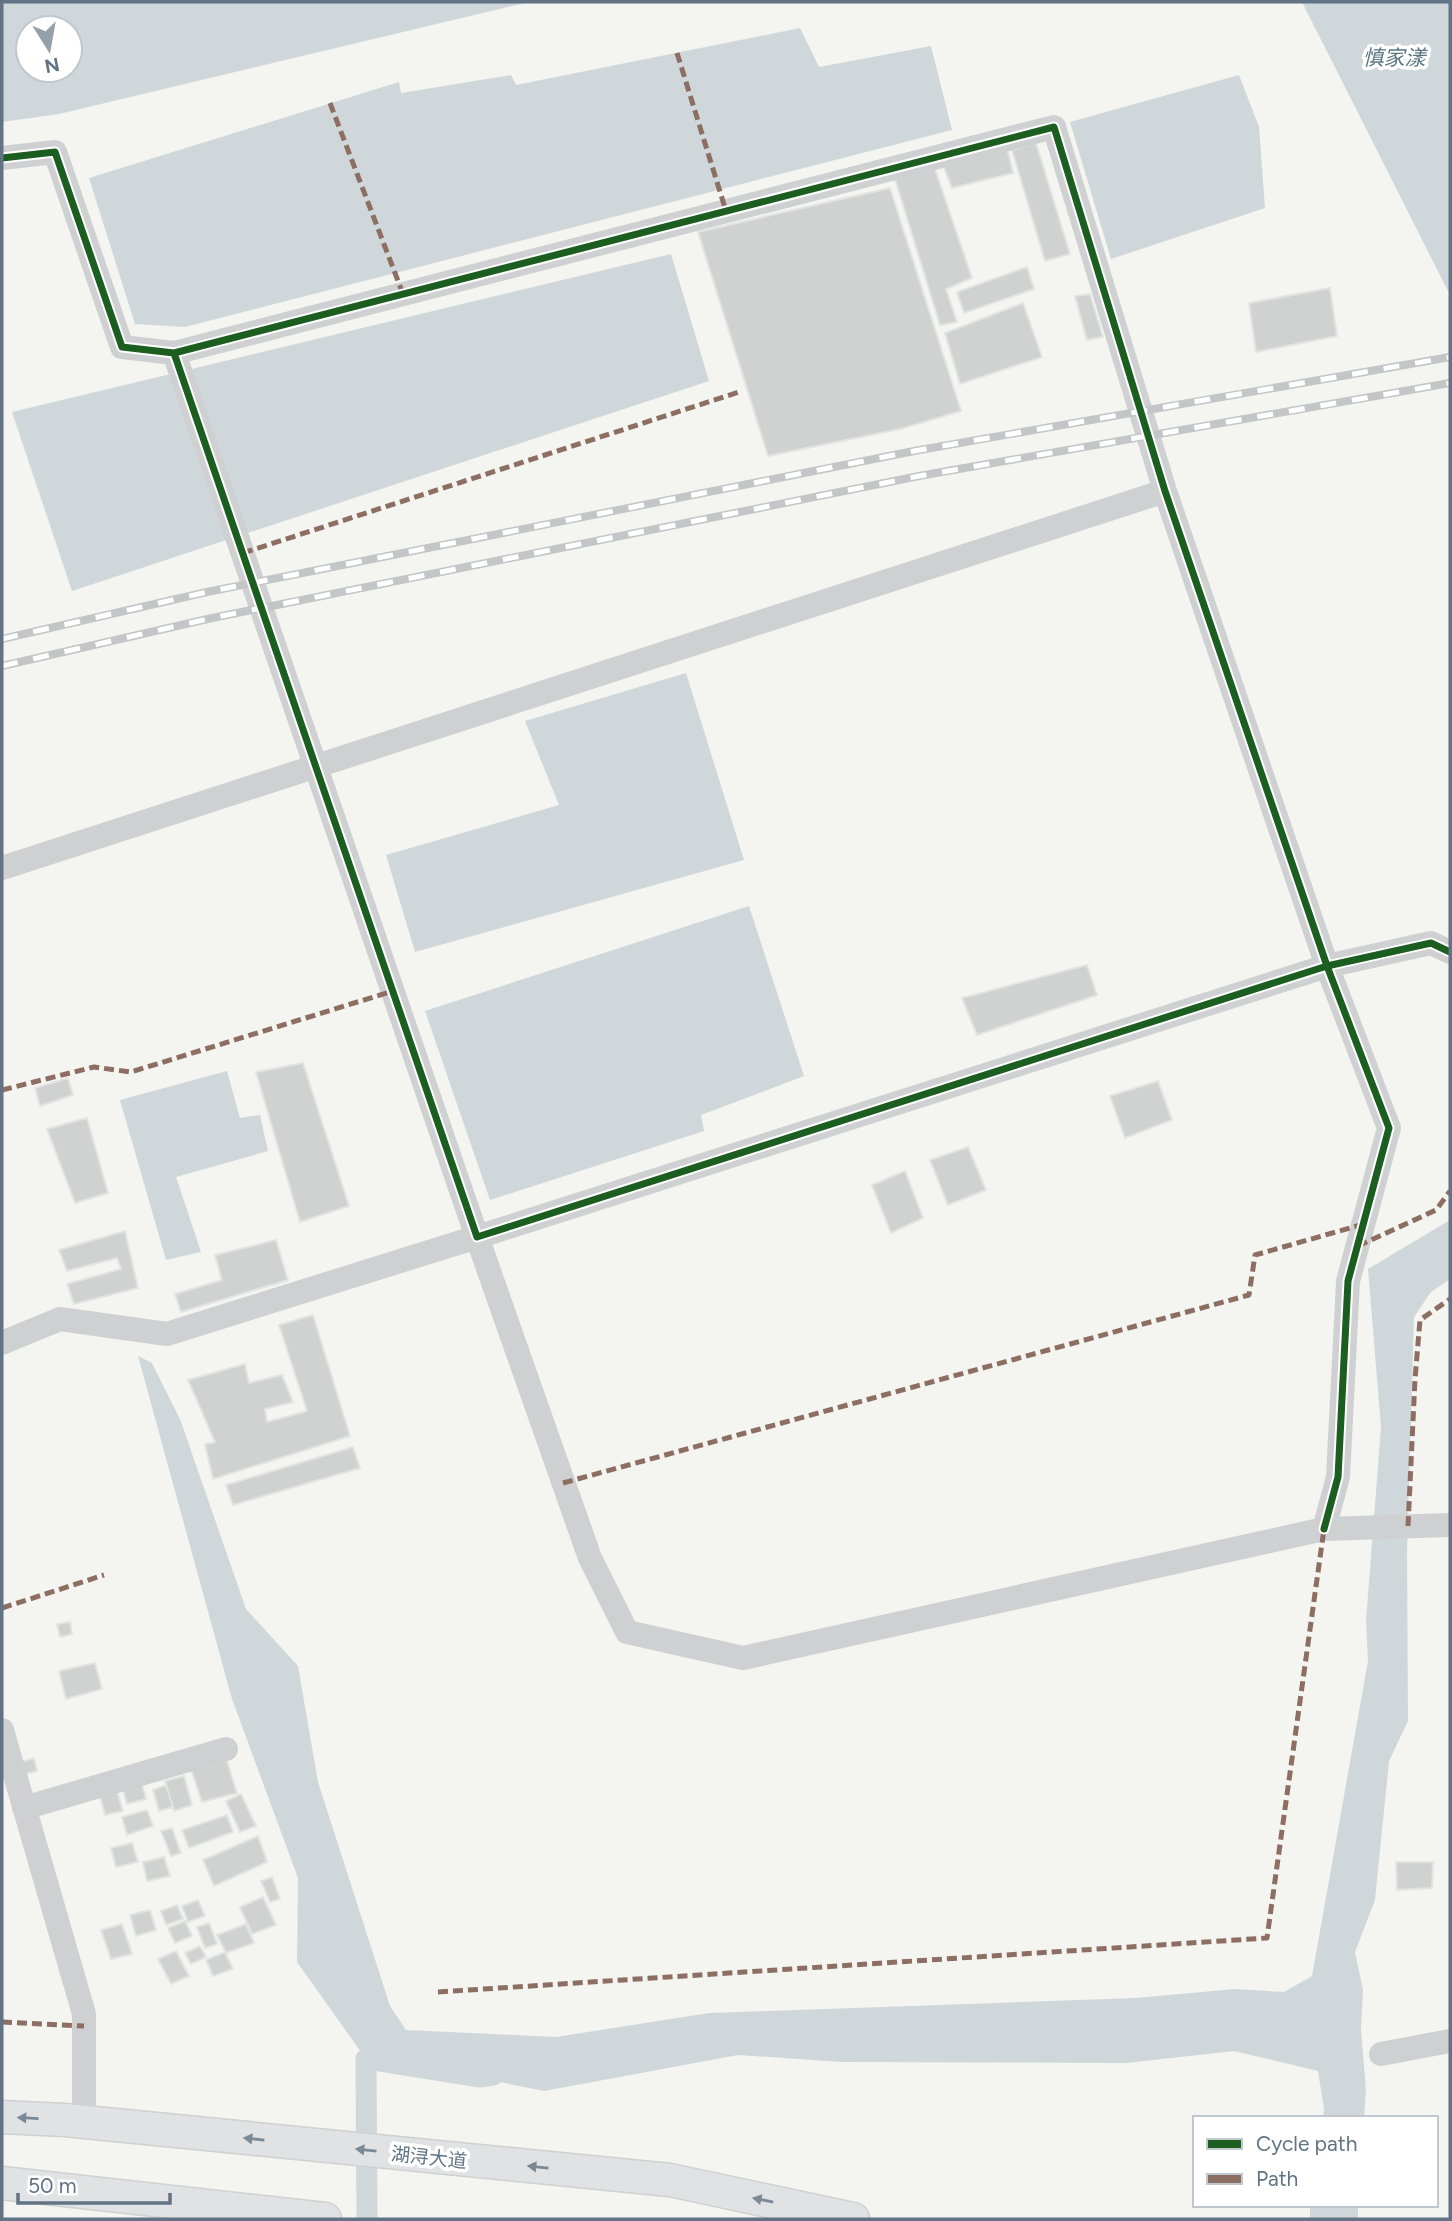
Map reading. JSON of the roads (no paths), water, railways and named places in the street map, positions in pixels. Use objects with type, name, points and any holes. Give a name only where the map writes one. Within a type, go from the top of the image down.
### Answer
[{"type":"main road","name":"湖浔大道","points":[[2,2117],[84,2122],[670,2180],[853,2219]]},
{"type":"main road","points":[[2,2183],[324,2219]]},
{"type":"street","points":[[2,158],[55,152],[122,347],[174,353],[1054,127],[1165,491],[1327,965],[1389,1128],[1348,1281],[1338,1477],[1324,1529]]},
{"type":"street","points":[[174,353],[590,1558],[627,1632],[743,1658],[1324,1529],[1450,1525]]},
{"type":"street","points":[[2,868],[1165,491]]},
{"type":"street","points":[[2,1343],[60,1319],[167,1335],[1327,965],[1431,943],[1450,952]]},
{"type":"street","points":[[2,1730],[84,2014],[84,2122]]},
{"type":"street","points":[[24,1808],[226,1749]]},
{"type":"street","points":[[1381,2054],[1450,2041]]},
{"type":"water","points":[[2,2],[529,2],[59,114],[2,122]]},
{"type":"water","name":"慎家漾","points":[[1302,2],[1450,2],[1450,295]]},
{"type":"water","points":[[800,28],[819,67],[931,46],[952,130],[185,327],[135,324],[89,178],[399,82],[401,93],[511,75],[516,85]]},
{"type":"water","points":[[1239,75],[1259,127],[1265,208],[1111,259],[1070,122]]},
{"type":"water","points":[[671,254],[709,381],[72,591],[12,412]]},
{"type":"water","points":[[686,673],[744,860],[415,952],[386,855],[559,805],[525,721]]},
{"type":"water","points":[[749,906],[804,1076],[701,1115],[704,1131],[490,1200],[425,1011]]},
{"type":"water","points":[[227,1071],[240,1118],[260,1115],[268,1151],[176,1177],[201,1252],[166,1260],[120,1100]]},
{"type":"water","points":[[1450,1220],[1450,1279],[1431,1292],[1414,1317],[1407,1552],[1408,1721],[1389,1761],[1375,1900],[1355,1952],[1363,1990],[1361,2029],[1366,2090],[1364,2116],[1323,2116],[1318,2071],[1234,2051],[1126,2063],[842,2062],[738,2055],[544,2091],[366,2059],[297,1962],[298,1878],[232,1699],[138,1356],[152,1363],[180,1419],[246,1609],[298,1666],[318,1782],[390,2006],[406,2030],[556,2037],[709,2013],[1136,1998],[1235,1989],[1284,1992],[1312,1976],[1368,1661],[1366,1621],[1381,1427],[1368,1269]]},
{"type":"water","points":[[1310,2207],[1358,2207],[1358,2219],[1310,2219]]},
{"type":"waterway","points":[[367,2219],[366,2059],[479,2077],[493,2075]]},
{"type":"railway","points":[[2,639],[207,592],[914,451],[1450,357]]},
{"type":"railway","points":[[2,666],[212,618],[919,476],[1450,383]]}]
